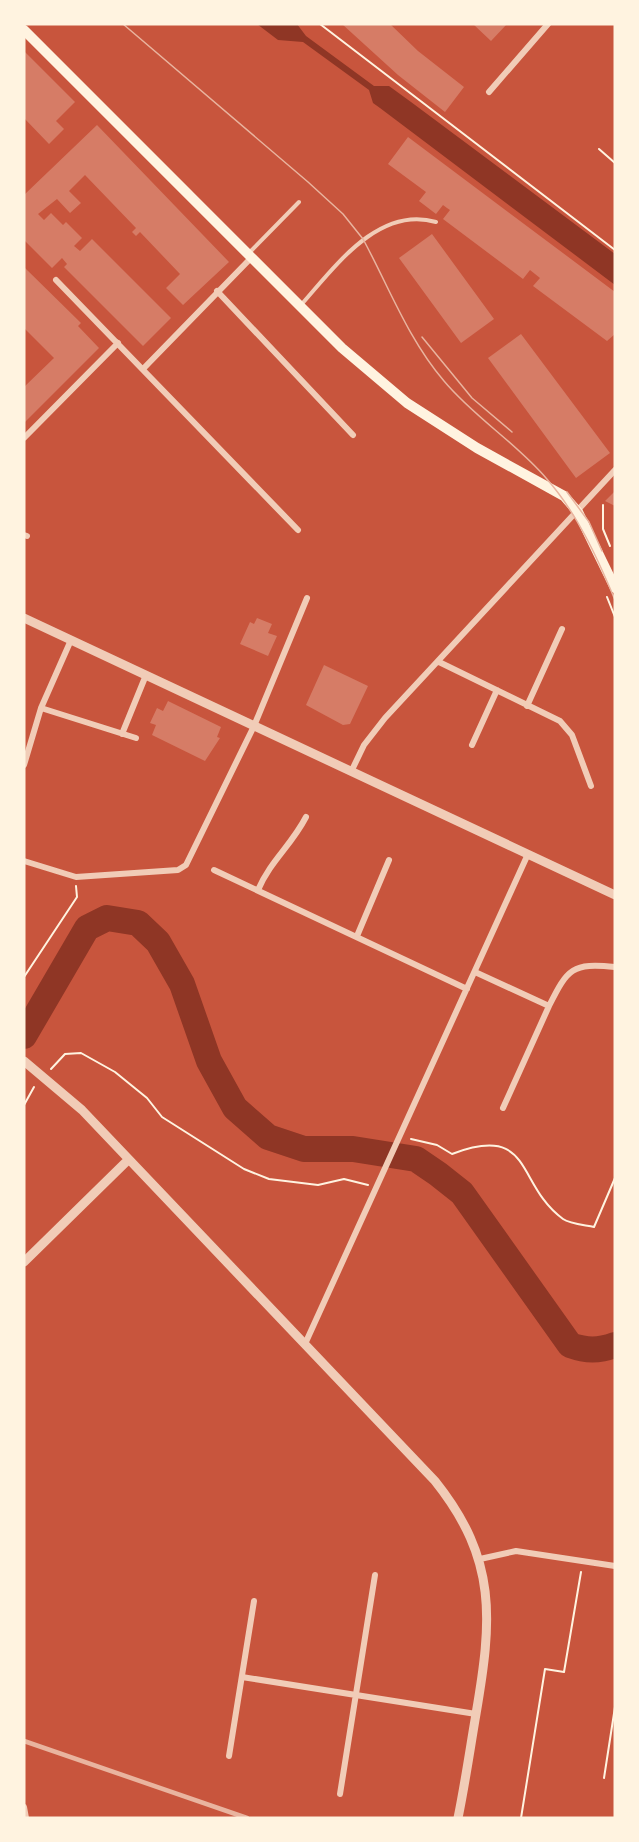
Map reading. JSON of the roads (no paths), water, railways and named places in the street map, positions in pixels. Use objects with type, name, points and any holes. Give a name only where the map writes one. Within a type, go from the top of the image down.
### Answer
[{"type":"main road","points":[[24,30],[342,348],[407,404],[477,448],[546,484],[564,496],[578,512],[615,588]]},
{"type":"street","points":[[489,92],[548,24]]},
{"type":"street","points":[[143,369],[249,257]]},
{"type":"street","points":[[56,280],[298,530]]},
{"type":"street","points":[[218,291],[353,435]]},
{"type":"street","points":[[24,438],[118,343]]},
{"type":"street","points":[[351,772],[364,745],[385,718],[615,470]]},
{"type":"street","points":[[24,861],[76,877],[178,870],[186,865],[254,726],[307,598]]},
{"type":"street","points":[[24,618],[615,895]]},
{"type":"street","points":[[527,705],[562,629]]},
{"type":"street","points":[[24,765],[41,708],[71,640]]},
{"type":"street","points":[[439,662],[560,721],[572,735],[591,786]]},
{"type":"street","points":[[122,734],[146,675]]},
{"type":"street","points":[[472,745],[496,690]]},
{"type":"street","points":[[41,708],[136,738]]},
{"type":"street","points":[[258,890],[270,864],[294,839],[306,817]]},
{"type":"street","points":[[305,1344],[528,854]]},
{"type":"street","points":[[357,936],[389,860]]},
{"type":"street","points":[[214,870],[467,988]]},
{"type":"street","points":[[503,1108],[562,980],[573,969],[586,965],[615,968]]},
{"type":"street","points":[[475,972],[549,1006]]},
{"type":"street","points":[[25,1062],[82,1110],[435,1481],[469,1531],[480,1559],[487,1592],[488,1625],[486,1659],[458,1818]]},
{"type":"street","points":[[24,1262],[128,1160]]},
{"type":"street","points":[[480,1559],[516,1551],[615,1566]]},
{"type":"street","points":[[340,1794],[375,1575]]},
{"type":"street","points":[[229,1756],[254,1601]]},
{"type":"street","points":[[242,1677],[476,1714]]},
{"type":"street","points":[[24,1807],[26,1818]]},
{"type":"lane","points":[[249,257],[299,202]]},
{"type":"lane","points":[[300,307],[329,273],[370,235],[410,221],[426,219],[436,222]]},
{"type":"waterway","points":[[24,1036],[87,928],[107,918],[138,923],[158,942],[182,984],[209,1061],[235,1108],[268,1137],[304,1149],[353,1149],[416,1159],[462,1193],[570,1345],[592,1350],[615,1345]]},
{"type":"tram line","points":[[123,24],[343,214],[363,239],[409,330],[431,365],[468,406],[534,465],[557,492],[577,521],[615,600]]},
{"type":"tram line","points":[[422,337],[472,398],[512,432]]},
{"type":"tram line","points":[[567,492],[589,522],[602,551]]},
{"type":"railway","points":[[24,1741],[247,1818]]}]
